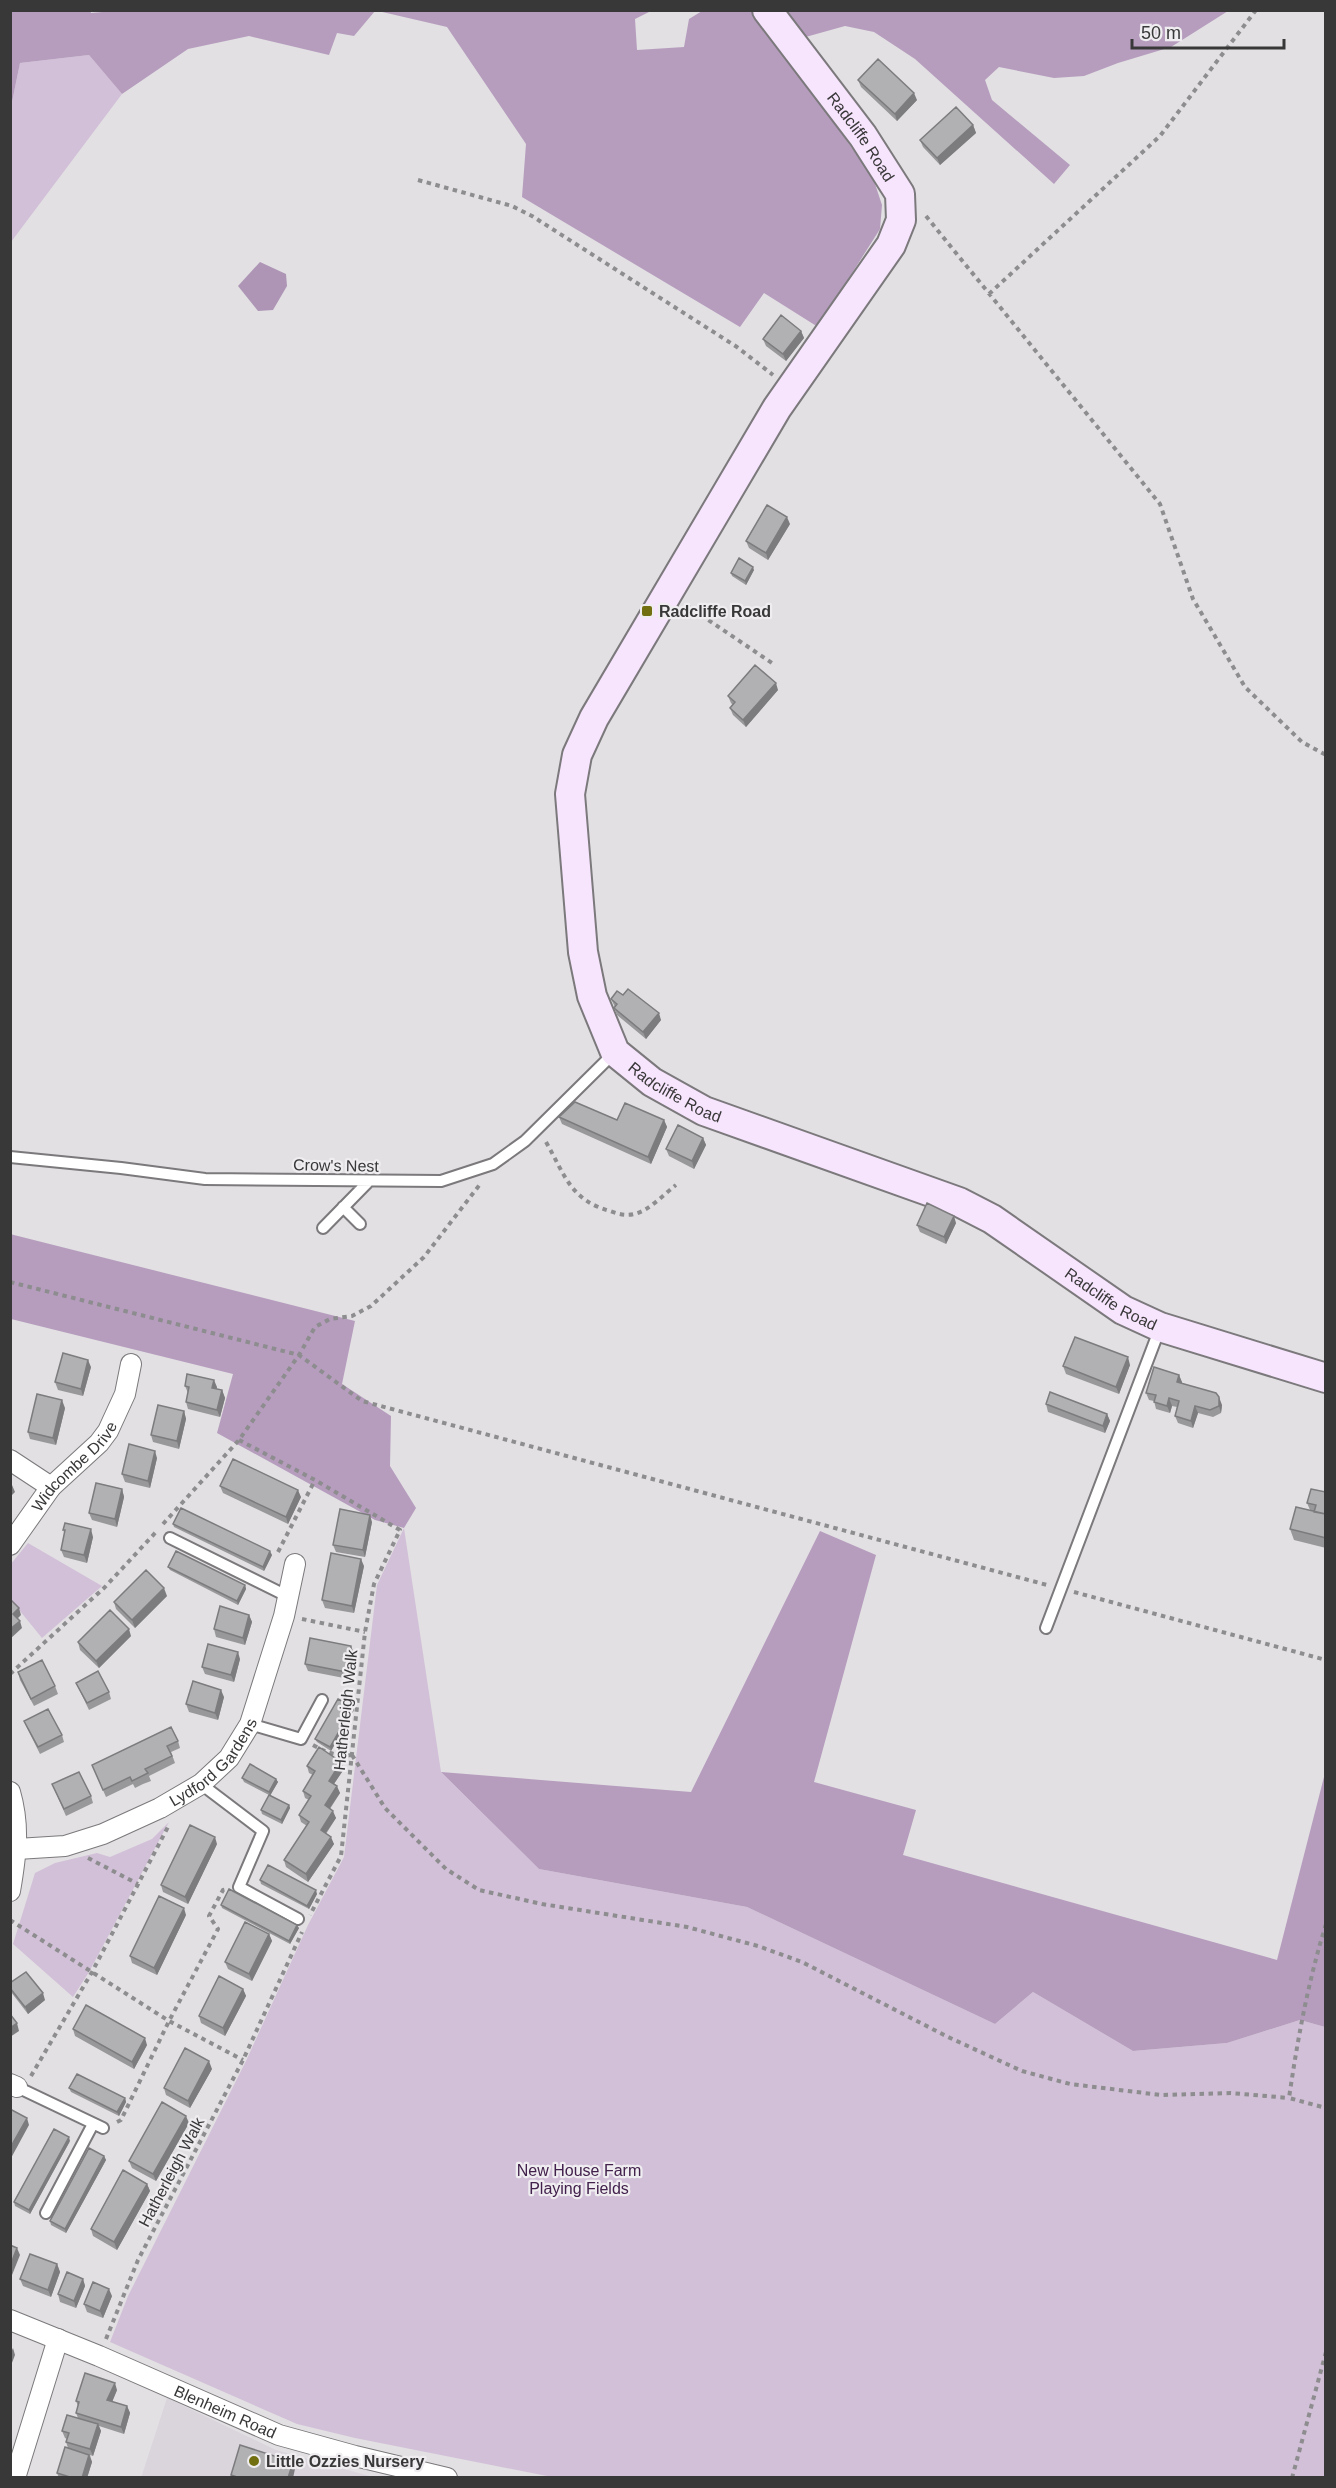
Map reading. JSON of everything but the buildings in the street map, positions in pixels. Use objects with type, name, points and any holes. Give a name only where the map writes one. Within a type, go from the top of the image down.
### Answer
[{"type":"main road","name":"Radcliffe Road","points":[[767,10],[862,136],[900,194],[902,219],[891,245],[790,389],[594,718],[578,755],[570,794],[583,952],[592,996],[615,1052],[652,1082],[704,1111],[959,1202],[992,1219],[1101,1297],[1160,1327],[1326,1377]]},
{"type":"street","name":"Widcombe Drive","points":[[10,1545],[51,1487],[99,1443],[135,1377]]},
{"type":"street","points":[[10,1460],[51,1487]]},
{"type":"street","name":"Lydford Gardens","points":[[17,1849],[65,1846],[103,1834],[160,1808],[194,1788],[229,1758],[250,1724],[284,1616],[295,1564]]},
{"type":"street","points":[[10,1792],[18,1822],[17,1849],[10,1891]]},
{"type":"street","name":"Blenheim Road","points":[[10,2320],[99,2356],[279,2435],[447,2478]]},
{"type":"street","points":[[15,2478],[58,2339]]},
{"type":"lane","name":"Crow's Nest","points":[[10,1157],[205,1179],[441,1181],[493,1164],[525,1141],[615,1052]]},
{"type":"lane","points":[[323,1228],[369,1181]]},
{"type":"lane","points":[[343,1207],[360,1224]]},
{"type":"lane","points":[[1046,1628],[1160,1327]]},
{"type":"lane","points":[[170,1538],[287,1596]]},
{"type":"lane","points":[[250,1724],[302,1739],[322,1700]]},
{"type":"lane","points":[[194,1788],[263,1831],[239,1887],[298,1919]]},
{"type":"lane","points":[[17,2087],[98,2126],[46,2212]]},
{"type":"path","points":[[989,294],[1160,136],[1256,10]]},
{"type":"path","points":[[418,180],[512,207],[532,216],[737,347],[790,389]]},
{"type":"path","points":[[900,194],[918,206],[1160,504],[1193,599],[1245,687],[1302,742],[1326,755]]},
{"type":"path","points":[[668,592],[775,665]]},
{"type":"path","points":[[538,1128],[575,1193],[588,1203],[624,1215],[635,1214],[676,1185]]},
{"type":"path","points":[[10,1674],[105,1587],[239,1440],[299,1355],[315,1328],[330,1319],[352,1316],[370,1306],[424,1257],[476,1192],[493,1164]]},
{"type":"path","points":[[10,1282],[299,1355],[362,1401],[1326,1660]]},
{"type":"path","name":"Hatherleigh Walk","points":[[99,2356],[138,2260],[243,2060],[306,1923],[341,1856],[365,1632],[374,1584],[400,1530],[315,1480],[239,1440]]},
{"type":"path","points":[[295,1564],[278,1554],[315,1480]]},
{"type":"path","points":[[284,1616],[365,1632]]},
{"type":"path","points":[[302,1739],[328,1754],[352,1755],[385,1808],[446,1869],[479,1890],[542,1904],[687,1927],[758,1946],[802,1962],[948,2037],[1022,2071],[1070,2084],[1161,2095],[1231,2093],[1289,2098],[1326,2108]]},
{"type":"path","points":[[17,2087],[92,1972],[138,1884],[194,1788]]},
{"type":"path","points":[[65,1846],[138,1884]]},
{"type":"path","points":[[98,2126],[121,2120],[169,2021],[218,1929],[209,1916],[223,1890],[239,1887]]},
{"type":"path","points":[[10,1920],[169,2021],[243,2060]]},
{"type":"path","points":[[1289,2098],[1300,2020],[1309,1979],[1326,1924]]},
{"type":"path","points":[[1292,2478],[1326,2352]]},
{"type":"shaded area","points":[[90,10],[91,13],[125,10],[375,11],[354,36],[337,33],[329,55],[249,36],[188,49],[122,94],[89,55],[20,63],[11,107],[11,11]]},
{"type":"shaded area","points":[[378,11],[651,11],[635,19],[637,50],[684,47],[689,19],[702,11],[756,11],[873,178],[882,205],[880,229],[818,327],[764,293],[740,327],[522,197],[526,144],[447,27]]},
{"type":"shaded area","points":[[781,11],[1228,11],[1171,47],[1084,76],[1054,78],[999,67],[985,80],[992,100],[1070,165],[1054,184],[915,59],[874,32],[845,26],[802,38]]},
{"type":"shaded area","points":[[260,262],[286,274],[287,286],[273,310],[258,311],[238,286]]},
{"type":"shaded area","points":[[10,1234],[355,1321],[342,1384],[391,1416],[390,1466],[416,1508],[404,1528],[375,1520],[217,1433],[233,1374],[11,1319]]},
{"type":"shaded area","points":[[820,1531],[876,1555],[814,1782],[916,1810],[903,1855],[1277,1960],[1325,1773],[1325,2027],[1300,2020],[1227,2043],[1133,2051],[1033,1992],[995,2024],[747,1907],[539,1869],[441,1772],[691,1792]]},
{"type":"shaded area","points":[[167,2398],[276,2450],[373,2477],[141,2478]]},
{"type":"green space","points":[[89,55],[122,94],[11,242],[11,107],[20,63]]},
{"type":"green space","name":"New House Farm Playing Fields","points":[[404,1528],[441,1772],[539,1869],[747,1907],[995,2024],[1033,1992],[1133,2051],[1227,2043],[1300,2020],[1325,2027],[1325,2477],[552,2477],[355,2438],[297,2424],[110,2342],[128,2296],[246,2061],[308,1925],[344,1857],[377,1585]]},
{"type":"green space","points":[[28,1543],[102,1586],[42,1638],[11,1600],[10,1565]]},
{"type":"green space","points":[[169,1822],[89,1972],[73,1997],[13,1944],[35,1873],[55,1863],[97,1853],[110,1857],[152,1839]]},
{"type":"place","name":"Radcliffe Road","points":[[647,611]]},
{"type":"place","name":"Little Ozzies Nursery","points":[[254,2461]]}]
